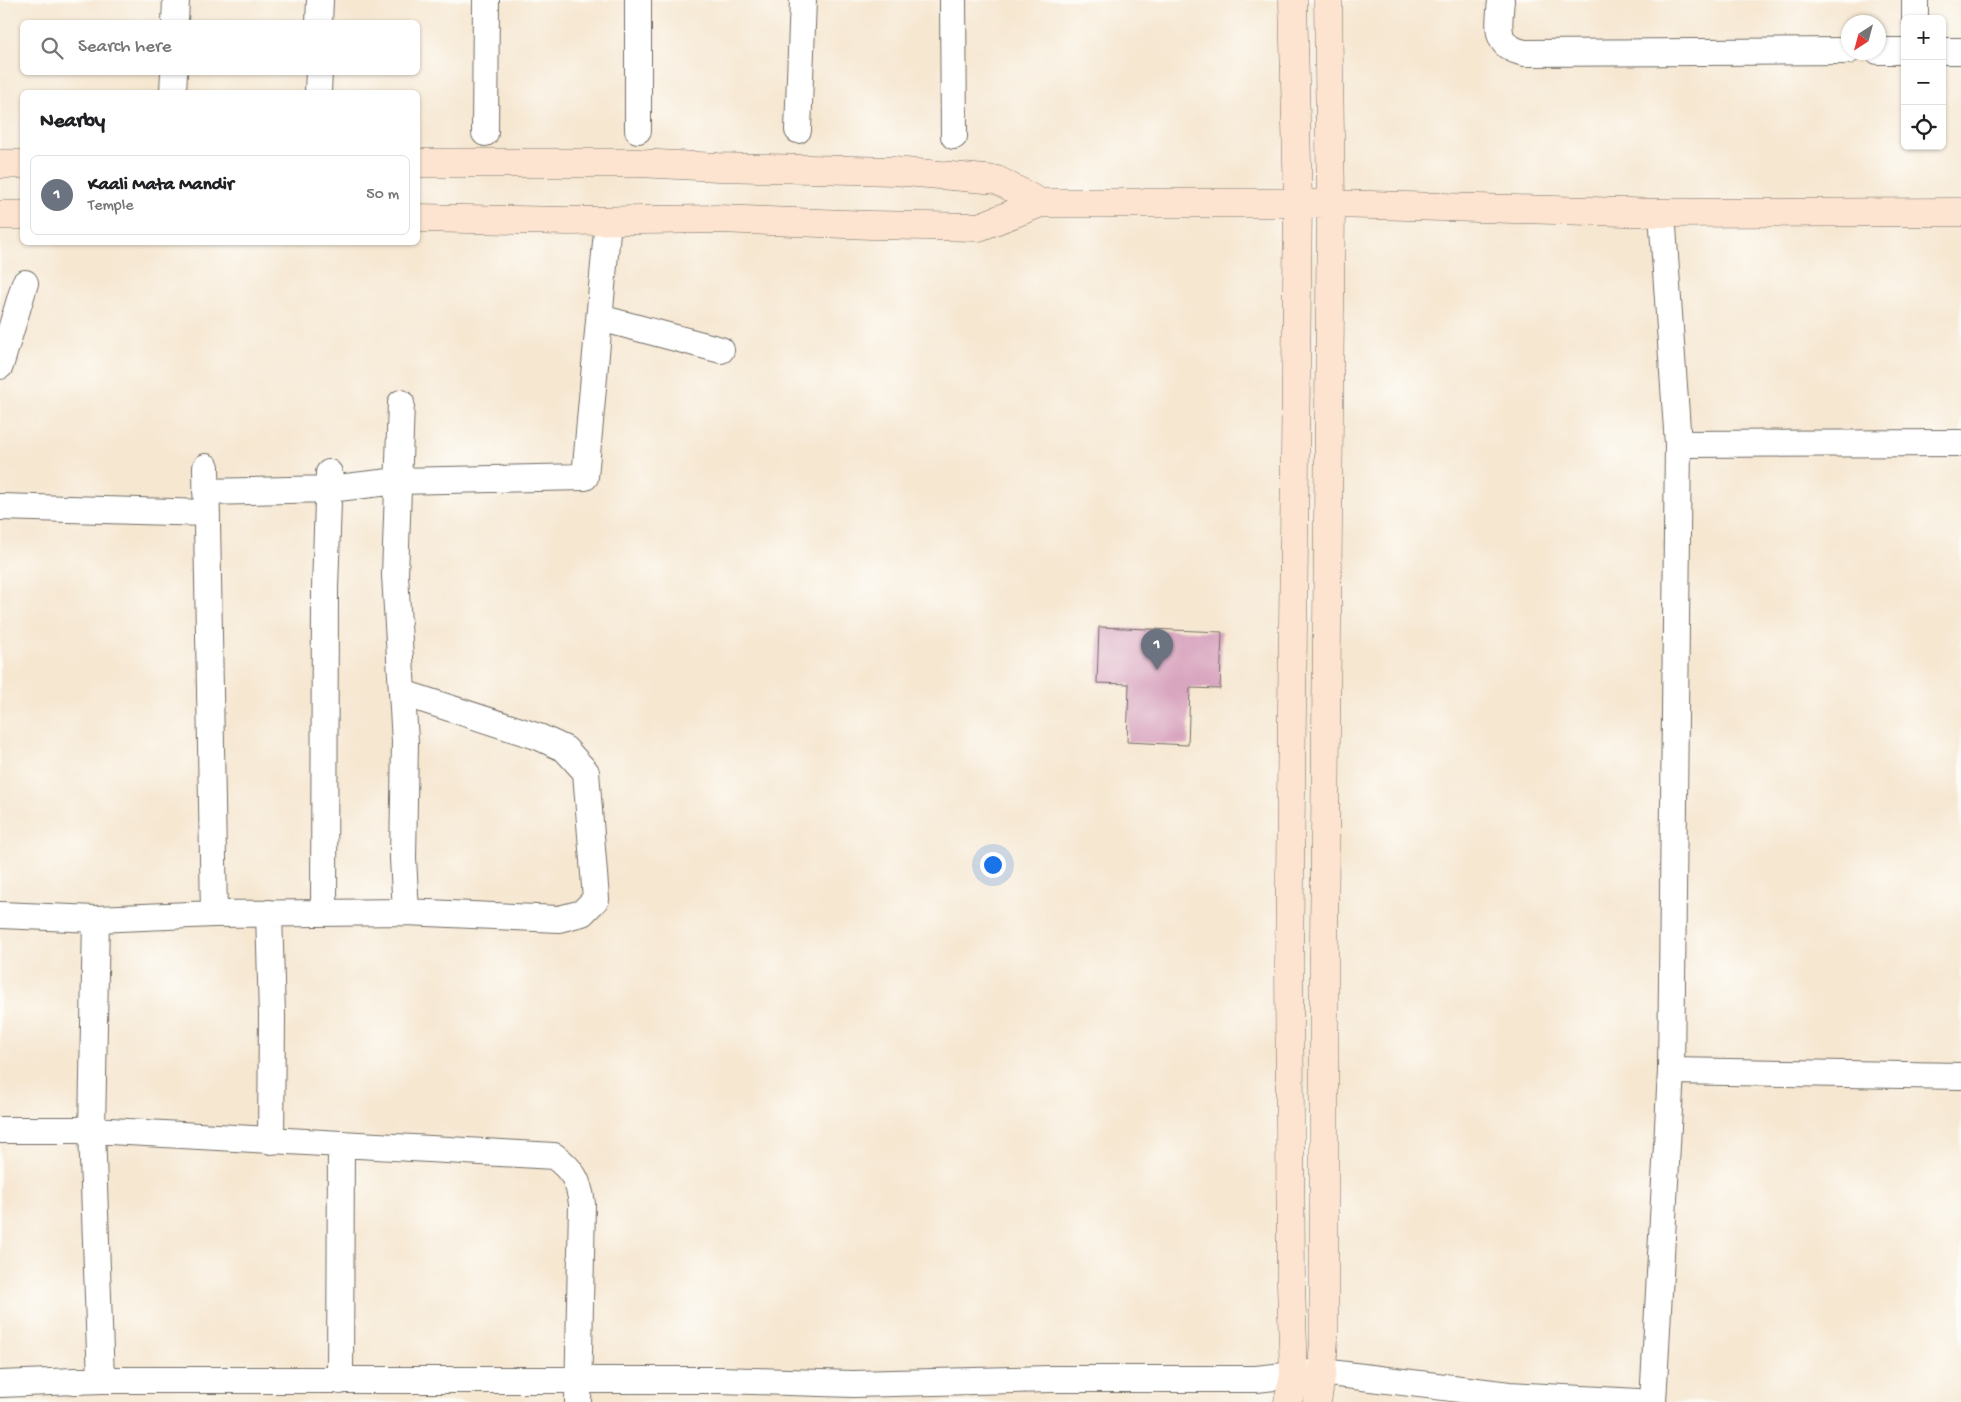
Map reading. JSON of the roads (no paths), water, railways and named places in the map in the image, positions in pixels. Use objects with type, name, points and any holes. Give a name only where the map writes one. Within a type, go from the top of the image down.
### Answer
[{"type":"street","points":[[175,20],[176,0]]},
{"type":"street","points":[[320,0],[320,20]]},
{"type":"street","points":[[485,134],[486,0]]},
{"type":"street","points":[[638,0],[638,130]]},
{"type":"street","points":[[798,130],[803,0]]},
{"type":"street","points":[[953,0],[954,136]]},
{"type":"street","points":[[1288,1402],[1294,1376],[1291,1285],[1289,963],[1298,202],[1294,0]]},
{"type":"street","points":[[1317,1402],[1322,1372],[1324,1339],[1324,944],[1331,203],[1328,0]]},
{"type":"street","points":[[1501,0],[1499,33],[1503,42],[1512,51],[1525,53],[1841,51]]},
{"type":"street","points":[[1915,0],[1915,15]]},
{"type":"street","points":[[1946,51],[1961,50]]},
{"type":"street","points":[[1886,51],[1901,51]]},
{"type":"street","points":[[173,90],[174,75]]},
{"type":"street","points":[[318,90],[319,75]]},
{"type":"street","points":[[420,162],[638,163],[894,171],[996,180],[1041,203]]},
{"type":"street","points":[[0,164],[20,164]]},
{"type":"street","points":[[420,218],[608,220],[719,218],[871,225],[979,227],[1041,203],[1298,202],[1662,213],[1961,212]]},
{"type":"street","points":[[1652,1402],[1671,1072],[1678,444],[1662,213]]},
{"type":"street","points":[[0,215],[20,215]]},
{"type":"street","points":[[0,507],[206,503],[329,480],[398,481],[585,477],[608,220]]},
{"type":"street","points":[[0,366],[25,283]]},
{"type":"street","points":[[600,318],[721,350]]},
{"type":"street","points":[[401,403],[395,575],[405,742],[403,858],[406,912]]},
{"type":"street","points":[[1678,444],[1961,443]]},
{"type":"street","points":[[206,466],[214,914]]},
{"type":"street","points":[[324,912],[325,588],[329,480]]},
{"type":"street","points":[[0,915],[96,918],[214,914],[406,912],[559,919],[582,913],[596,899],[586,772],[565,749],[539,737],[403,693]]},
{"type":"street","points":[[269,913],[272,1015],[271,1140]]},
{"type":"street","points":[[96,918],[92,1130],[101,1380]]},
{"type":"street","points":[[1671,1072],[1961,1076]]},
{"type":"street","points":[[0,1130],[92,1130],[554,1156],[566,1165],[579,1186],[582,1204],[579,1392]]},
{"type":"street","points":[[340,1381],[341,1144]]},
{"type":"street","points":[[0,1384],[101,1380],[340,1381],[579,1392],[719,1380],[853,1384],[1051,1378],[1256,1379],[1322,1372],[1508,1398],[1638,1402]]},
{"type":"place","name":"Kaali Mata Mandir","points":[[1157,670]]}]
